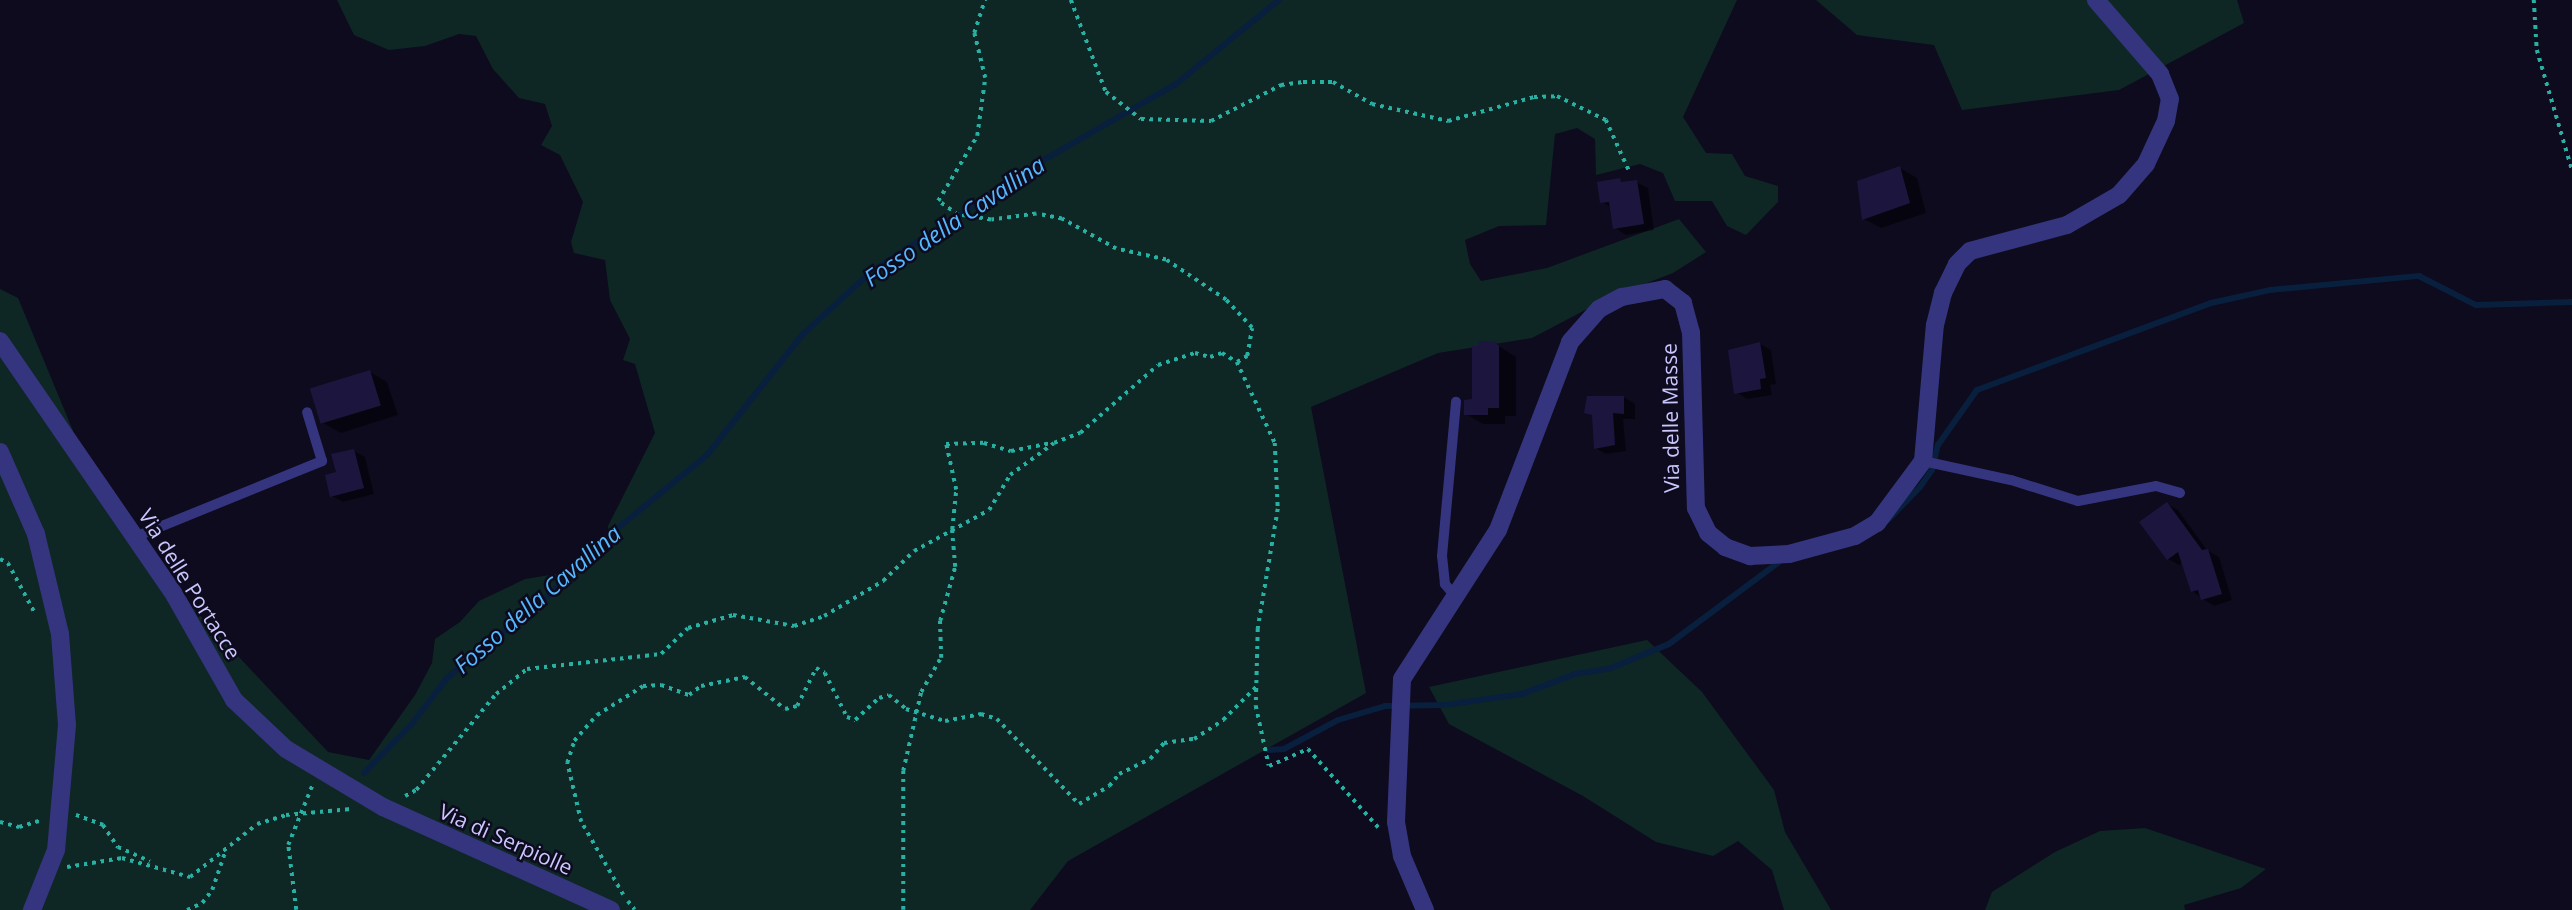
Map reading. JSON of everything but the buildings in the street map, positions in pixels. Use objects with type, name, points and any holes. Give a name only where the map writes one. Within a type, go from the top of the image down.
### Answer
[{"type":"street","points":[[1923,461],[1935,325],[1943,293],[1957,264],[1970,251],[2067,225],[2119,195],[2146,164],[2165,121],[2170,99],[2160,74],[2096,0]]},
{"type":"street","name":"Via delle Masse","points":[[1425,910],[1402,856],[1396,822],[1402,679],[1498,530],[1570,342],[1600,309],[1622,297],[1665,289],[1683,303],[1691,332],[1696,508],[1708,533],[1725,547],[1751,556],[1789,554],[1855,536],[1877,523],[1923,461]]},
{"type":"street","name":"Via delle Portacce","points":[[0,341],[135,537],[234,700],[316,771],[383,807]]},
{"type":"street","points":[[0,452],[36,534],[60,634],[67,725],[60,820],[52,862],[32,910]]},
{"type":"street","name":"Via di Serpiolle","points":[[383,807],[611,910]]},
{"type":"lane","points":[[1455,596],[1445,584],[1442,556],[1456,402]]},
{"type":"lane","points":[[135,537],[322,461],[307,412]]},
{"type":"lane","points":[[1923,461],[1987,474],[2078,501],[2156,486],[2180,493]]},
{"type":"path","points":[[1071,0],[1106,92],[1141,120],[1211,121],[1281,85],[1303,82],[1333,82],[1372,104],[1448,121],[1534,97],[1557,96],[1606,120],[1630,173]]},
{"type":"path","points":[[2534,0],[2538,50],[2572,170]]},
{"type":"path","points":[[983,1],[974,33],[985,78],[985,102],[977,136],[938,201],[958,215],[980,219],[1036,214],[1062,219],[1116,249],[1166,260],[1226,300],[1252,328],[1247,356],[1237,362]]},
{"type":"path","points":[[903,910],[899,809],[916,712],[941,658],[940,621],[956,567],[952,530],[956,490],[946,444],[984,443],[1011,451],[1054,443],[1080,433],[1170,359],[1195,353],[1210,357],[1216,353],[1237,362],[1275,443],[1278,509],[1258,629],[1256,687],[1256,706],[1269,766],[1308,749],[1402,856]]},
{"type":"path","points":[[0,822],[19,827],[80,815],[111,831],[118,847],[153,864],[190,877],[257,824],[305,812],[383,807],[416,790],[496,694],[527,669],[661,654],[688,628],[733,615],[794,626],[824,616],[883,581],[914,551],[989,510],[1010,475],[1054,443]]},
{"type":"path","points":[[0,559],[8,563],[38,617]]},
{"type":"path","points":[[635,910],[588,836],[573,793],[567,763],[574,741],[597,715],[643,686],[661,685],[689,695],[701,686],[745,677],[785,709],[797,706],[816,668],[825,673],[847,717],[855,720],[879,698],[889,695],[916,712],[946,721],[981,714],[997,719],[1079,804],[1109,786],[1119,774],[1150,759],[1164,743],[1194,739],[1223,720],[1256,687]]},
{"type":"path","points":[[296,910],[288,845],[305,812],[316,771]]},
{"type":"path","points":[[187,910],[202,903],[212,890],[226,850]]},
{"type":"path","points":[[52,862],[68,867],[122,858],[153,864]]},
{"type":"green space","points":[[337,0],[1737,0],[1683,117],[1706,153],[1732,154],[1745,176],[1778,186],[1778,202],[1746,235],[1727,226],[1712,201],[1675,201],[1663,173],[1640,164],[1596,175],[1595,139],[1577,128],[1555,134],[1546,225],[1499,226],[1465,240],[1470,264],[1481,281],[1547,268],[1679,219],[1706,252],[1673,273],[1608,298],[1532,338],[1438,353],[1311,407],[1366,693],[1068,861],[1030,910],[0,910],[0,289],[18,298],[88,467],[195,610],[328,752],[369,760],[415,695],[432,663],[435,639],[460,622],[479,601],[525,579],[587,569],[609,551],[608,526],[655,433],[635,364],[623,360],[630,339],[610,300],[605,260],[574,253],[571,242],[583,202],[560,155],[541,145],[552,126],[545,104],[519,98],[493,69],[476,36],[459,34],[425,46],[389,50],[354,35]]},
{"type":"green space","points":[[1816,0],[2237,0],[2244,23],[2119,90],[1962,110],[1934,45],[1857,35]]},
{"type":"green space","points":[[1647,640],[1702,692],[1774,790],[1785,832],[1831,910],[1784,910],[1772,870],[1738,841],[1713,856],[1656,842],[1583,796],[1449,724],[1429,687]]},
{"type":"green space","points":[[2145,828],[2266,869],[2241,888],[2184,905],[2185,910],[1985,910],[1992,892],[2055,852],[2100,831]]},
{"type":"waterway","name":"Fosso della Cavallina","points":[[364,773],[411,725],[447,678],[554,591],[602,541],[707,455],[803,334],[871,272],[1042,161],[1176,84],[1279,0]]},
{"type":"waterway","points":[[1888,520],[1920,487],[1932,470],[1938,445],[1977,390],[2211,303],[2270,290],[2419,276],[2476,305],[2572,302]]},
{"type":"waterway","points":[[1269,750],[1284,749],[1338,720],[1385,706],[1444,705],[1522,694],[1575,674],[1611,668],[1669,644],[1783,559]]}]
